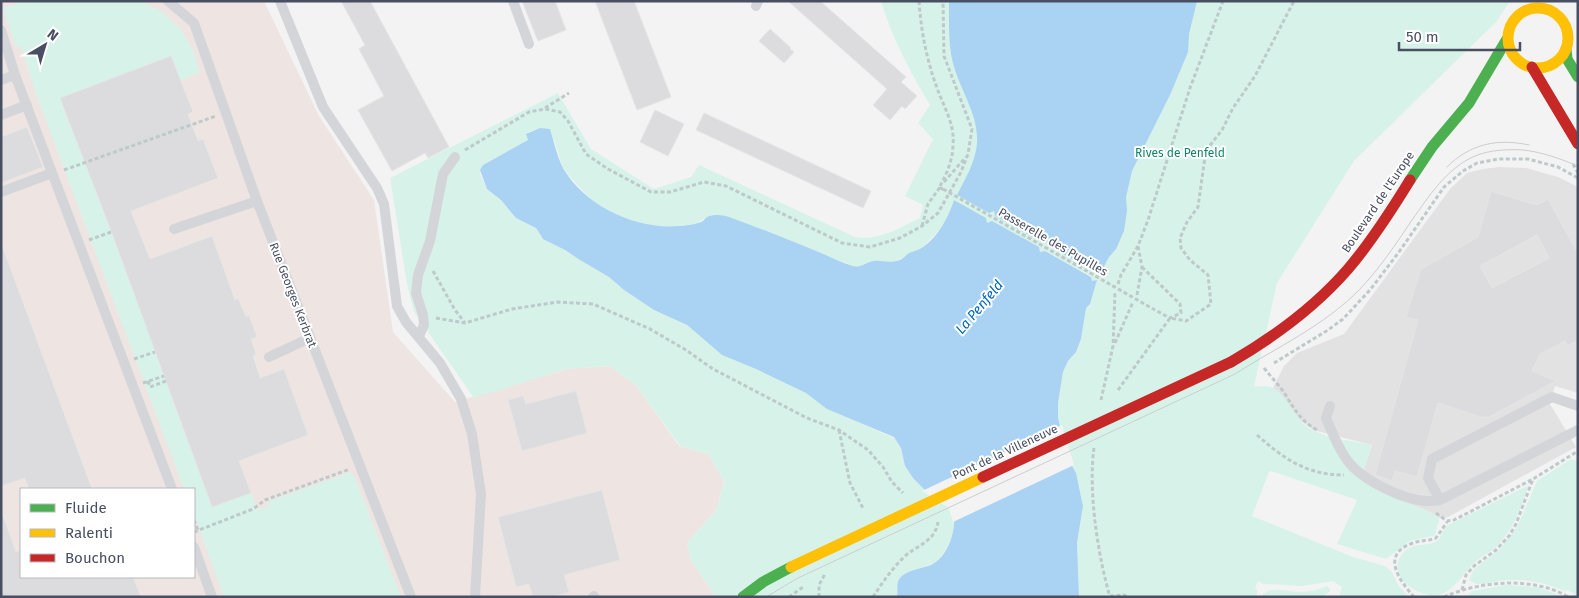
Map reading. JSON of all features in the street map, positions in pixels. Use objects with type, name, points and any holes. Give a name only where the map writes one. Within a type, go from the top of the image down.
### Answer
[{"type":"main road","name":"Boulevard de l'Europe","points":[[1231,362],[1255,348],[1305,311],[1347,270],[1377,232],[1432,147],[1468,103],[1507,39],[1508,29],[1513,20],[1524,11],[1543,4],[1561,18],[1568,34]]},
{"type":"main road","points":[[1575,21],[1568,34],[1566,49],[1567,59],[1578,77]]},
{"type":"main road","points":[[1507,39],[1513,55],[1529,66],[1578,144]]},
{"type":"main road","points":[[1513,71],[1529,66],[1549,66],[1562,56],[1566,49]]},
{"type":"main road","name":"Boulevard de l'Europe","points":[[1468,103],[1494,82]]},
{"type":"main road","name":"Pont de la Villeneuve","points":[[743,597],[763,582],[791,566],[1231,362]]},
{"type":"lane","name":"Rue Georges Kerbrat","points":[[168,1],[194,23],[257,202],[411,597]]},
{"type":"lane","points":[[280,1],[323,107],[377,188],[384,204],[398,306],[406,322],[440,363],[460,399],[472,434],[481,494],[475,597]]},
{"type":"lane","points":[[513,1],[529,44]]},
{"type":"lane","points":[[1,30],[15,75],[172,488]]},
{"type":"lane","points":[[1,80],[15,75]]},
{"type":"lane","points":[[1,115],[27,105]]},
{"type":"lane","points":[[419,336],[424,325],[416,292],[418,275],[432,232],[443,174],[455,157]]},
{"type":"lane","points":[[1,192],[52,173]]},
{"type":"lane","points":[[174,230],[257,202]]},
{"type":"lane","points":[[269,357],[310,338]]},
{"type":"lane","points":[[1440,500],[1428,478],[1432,459],[1552,397],[1578,406]]},
{"type":"lane","points":[[1330,406],[1326,418],[1342,453],[1357,473],[1373,484],[1407,498],[1428,502],[1440,500],[1578,430]]},
{"type":"lane","points":[[195,550],[212,597]]},
{"type":"path","points":[[919,1],[920,26],[926,52],[936,86],[950,118],[954,142],[950,167],[941,188]]},
{"type":"path","points":[[455,157],[476,142],[529,112],[545,109],[560,112],[568,121],[586,154],[608,169],[651,192],[670,192],[704,182],[726,186],[842,243],[870,247],[900,238],[922,226],[938,213],[958,178],[968,154],[972,129],[944,56],[943,1]]},
{"type":"path","points":[[1118,284],[1121,275],[1138,246],[1148,220],[1190,88],[1223,1]]},
{"type":"path","points":[[1170,318],[1186,321],[1211,304],[1208,275],[1190,260],[1181,248],[1180,238],[1187,222],[1198,207],[1205,157],[1211,144],[1222,130],[1233,108],[1254,76],[1294,1]]},
{"type":"path","points":[[545,109],[569,92]]},
{"type":"path","points":[[52,173],[226,113]]},
{"type":"path","points":[[922,226],[928,204],[968,154]]},
{"type":"path","points":[[1256,373],[1343,319],[1370,290],[1444,187],[1463,171],[1477,163],[1498,158],[1528,159],[1558,167],[1578,178]]},
{"type":"path","name":"Passerelle des Pupilles","points":[[941,188],[1170,318]]},
{"type":"path","points":[[79,243],[111,232]]},
{"type":"path","points":[[1137,295],[1142,268],[1138,246]]},
{"type":"path","points":[[423,259],[465,323]]},
{"type":"path","points":[[1117,392],[1170,318],[1182,313],[1180,304],[1142,268]]},
{"type":"path","points":[[1109,398],[1101,403],[1113,346],[1115,292]]},
{"type":"path","points":[[423,315],[465,323],[512,309],[558,302],[593,304],[650,329],[686,350],[713,369],[807,418],[839,430],[868,450],[883,467],[892,482],[905,495]]},
{"type":"path","points":[[1113,346],[1133,302]]},
{"type":"path","points":[[124,363],[155,352]]},
{"type":"path","points":[[1264,368],[1306,424],[1336,440]]},
{"type":"path","points":[[164,376],[150,381],[150,387],[166,381]]},
{"type":"path","points":[[839,430],[850,483],[865,511]]},
{"type":"path","points":[[1257,435],[1284,457],[1300,467],[1332,475],[1344,476],[1357,473]]},
{"type":"path","points":[[1095,440],[1092,458],[1101,565],[1110,596],[1124,594],[1128,597]]},
{"type":"path","points":[[1428,502],[1434,512],[1447,521],[1454,520],[1533,479],[1578,452]]},
{"type":"path","points":[[195,532],[253,509],[265,500],[359,465]]},
{"type":"path","points":[[1462,590],[1466,575],[1474,566],[1496,550],[1509,536],[1533,479]]},
{"type":"path","points":[[873,597],[905,556],[931,538],[937,529],[938,519]]},
{"type":"path","points":[[1414,597],[1402,583],[1396,571],[1394,561],[1400,551],[1410,544],[1436,538],[1447,521]]},
{"type":"path","points":[[818,597],[819,585],[829,569]]},
{"type":"path","points":[[1444,597],[1462,590],[1507,583],[1548,587],[1568,597]]},
{"type":"path","points":[[789,597],[803,587]]},
{"type":"shaded area","points":[[1,1],[264,1],[319,116],[374,200],[393,332],[455,402],[566,369],[609,366],[636,385],[679,446],[708,454],[724,481],[717,509],[687,543],[691,560],[716,597],[1,597]]},
{"type":"shaded area","points":[[1499,167],[1526,168],[1558,177],[1576,186],[1578,189],[1578,393],[1555,386],[1550,404],[1576,447],[1448,517],[1439,518],[1432,513],[1379,491],[1360,480],[1372,445],[1313,430],[1300,420],[1281,395],[1273,388],[1284,366],[1297,353],[1344,334],[1450,189],[1467,173]]},
{"type":"green space","points":[[19,1],[140,1],[162,12],[181,30],[193,50],[200,72],[181,81],[171,56],[60,98],[113,235],[212,507],[251,493],[258,510],[267,507],[270,501],[351,472],[401,597],[224,597],[195,517],[195,488],[184,488],[35,91],[21,46],[16,47],[3,8],[17,4]]},
{"type":"green space","name":"Rives de Penfeld","points":[[881,1],[1510,1],[1497,21],[1354,161],[1277,283],[1254,386],[1269,387],[1278,391],[1300,420],[1312,430],[1334,438],[1372,445],[1361,480],[1379,491],[1432,513],[1439,518],[1439,521],[1435,535],[1410,541],[1386,559],[1337,544],[1357,500],[1271,471],[1252,516],[1353,557],[1385,566],[1392,572],[1398,585],[1409,597],[1339,597],[1342,587],[1333,581],[1302,586],[1263,584],[1258,581],[1255,588],[1258,590],[1256,597],[1079,597],[1077,543],[1083,506],[1079,486],[1063,439],[1058,418],[1058,403],[1063,372],[1068,361],[1076,352],[1081,339],[1086,308],[1090,304],[1095,282],[1091,281],[1091,276],[1045,251],[1040,252],[1038,247],[992,222],[987,223],[986,218],[954,201],[940,229],[923,247],[895,262],[882,261],[854,266],[731,218],[706,217],[694,224],[670,227],[622,218],[601,207],[572,179],[562,165],[551,131],[540,128],[529,132],[528,140],[483,165],[480,174],[487,189],[501,200],[516,218],[536,228],[541,237],[609,277],[624,290],[654,310],[687,325],[722,355],[806,393],[831,410],[896,439],[901,448],[905,466],[913,478],[946,501],[955,519],[951,539],[940,558],[904,575],[899,582],[897,597],[716,597],[691,560],[687,543],[717,509],[724,481],[708,454],[680,446],[636,385],[609,366],[566,369],[474,398],[414,312],[407,284],[390,178],[558,93],[591,149],[654,189],[691,177],[699,165],[855,237],[864,238],[889,233],[920,218],[923,205],[905,196],[933,139],[918,123],[930,105],[902,54],[890,28]]},
{"type":"green space","points":[[1571,459],[1578,461],[1578,597],[1568,590],[1565,591],[1533,582],[1508,580],[1476,584],[1469,580],[1474,569],[1499,550],[1517,527],[1537,481]]},
{"type":"green space","points":[[1529,485],[1516,517],[1503,539],[1473,564],[1449,590],[1439,595],[1421,593],[1413,589],[1400,577],[1398,561],[1410,547],[1438,541],[1448,525]]},
{"type":"green space","points":[[1506,585],[1537,587],[1564,597],[1467,597],[1472,591]]},
{"type":"green space","points":[[1327,586],[1331,590],[1323,597],[1262,597],[1263,594],[1271,590],[1302,592],[1317,590]]},
{"type":"water","name":"Rives de Penfeld","points":[[949,1],[1197,1],[1189,34],[1188,52],[1170,95],[1132,171],[1126,197],[1127,211],[1124,231],[1116,249],[1101,272],[1097,269],[1094,271],[1048,246],[1046,241],[1041,242],[995,216],[994,211],[989,213],[957,195],[974,158],[977,133],[972,113],[951,55]]},
{"type":"water","name":"La Penfeld","points":[[540,128],[550,129],[563,168],[584,194],[613,213],[646,224],[685,226],[701,222],[706,217],[724,216],[853,266],[859,266],[874,261],[891,262],[899,260],[923,247],[942,226],[954,200],[986,218],[987,223],[992,221],[1039,247],[1040,252],[1045,251],[1091,277],[1092,281],[1097,280],[1090,304],[1086,308],[1081,339],[1076,352],[1068,361],[1063,372],[1058,403],[1058,418],[1063,439],[1076,473],[1083,506],[1077,543],[1079,597],[897,597],[899,580],[903,575],[935,563],[946,550],[953,534],[953,510],[926,491],[913,478],[905,466],[901,448],[894,437],[827,409],[806,393],[722,355],[687,325],[654,310],[624,290],[609,277],[543,239],[536,228],[516,218],[501,200],[487,189],[480,170],[483,165],[528,140],[526,134]]},
{"type":"pier","points":[[1062,425],[1074,465],[953,522],[949,508],[922,491]]},
{"type":"building","points":[[341,1],[370,1],[449,147],[428,158],[425,153],[392,171],[358,110],[384,96],[359,49],[365,45]]},
{"type":"building","points":[[522,1],[555,1],[566,30],[538,41]]},
{"type":"building","points":[[595,1],[634,1],[671,97],[637,110]]},
{"type":"building","points":[[788,1],[820,1],[906,77],[901,82],[917,96],[905,109],[902,106],[890,120],[873,105],[887,89]]},
{"type":"building","points":[[770,29],[794,52],[784,63],[759,41]]},
{"type":"building","points":[[171,56],[193,112],[188,114],[198,141],[203,139],[218,178],[131,211],[150,259],[212,236],[235,300],[238,298],[246,317],[249,315],[257,337],[251,339],[256,354],[253,356],[260,378],[284,369],[308,435],[239,461],[251,493],[212,507],[110,228],[60,98]]},
{"type":"building","points":[[655,110],[684,124],[668,156],[640,142]]},
{"type":"building","points":[[704,113],[871,191],[863,208],[696,130]]},
{"type":"building","points":[[27,127],[43,167],[1,183],[1,137]]},
{"type":"building","points":[[1491,191],[1537,205],[1548,199],[1578,254],[1578,340],[1567,346],[1565,341],[1540,354],[1532,371],[1556,381],[1489,417],[1480,417],[1438,403],[1417,477],[1395,471],[1392,481],[1375,475],[1418,320],[1406,317],[1421,269],[1478,237]],"holes":[[[1537,235],[1549,258],[1492,288],[1480,266]]]},
{"type":"building","points":[[1,248],[3,248],[92,488],[29,488],[25,478],[1,486]]},
{"type":"building","points":[[576,391],[587,433],[522,451],[508,400],[523,396],[526,404]]},
{"type":"building","points":[[602,490],[620,560],[564,575],[569,592],[552,597],[533,597],[529,584],[516,587],[498,517]]},
{"type":"building","points":[[1,516],[3,516],[16,552],[20,550],[20,578],[133,578],[141,597],[1,597]]},
{"type":"tram line","points":[[1447,167],[1465,153],[1485,145],[1506,142],[1529,145]]},
{"type":"tram line","points":[[766,597],[798,578],[1235,374],[1300,335],[1331,314],[1360,289],[1388,256],[1432,192],[1447,175],[1465,161],[1486,152],[1517,150],[1544,154],[1578,166]]},
{"type":"traffic: fast","points":[[1410,180],[1432,147],[1469,103],[1507,39]]},
{"type":"traffic: fast","points":[[1566,49],[1567,59],[1578,77]]},
{"type":"traffic: fast","points":[[743,597],[763,582],[791,567]]},
{"type":"traffic: slow","points":[[1532,8],[1544,8],[1555,13],[1563,21],[1568,32],[1568,38],[1566,50],[1555,63],[1544,68],[1532,68],[1521,63],[1513,55],[1508,44],[1508,32],[1513,21],[1521,13],[1532,8]]},
{"type":"traffic: slow","points":[[791,567],[983,477]]},
{"type":"traffic: jam","points":[[1532,67],[1578,144]]},
{"type":"traffic: jam","points":[[1231,362],[1294,320],[1336,283],[1373,237],[1410,180]]},
{"type":"traffic: jam","points":[[983,477],[1231,362]]}]
